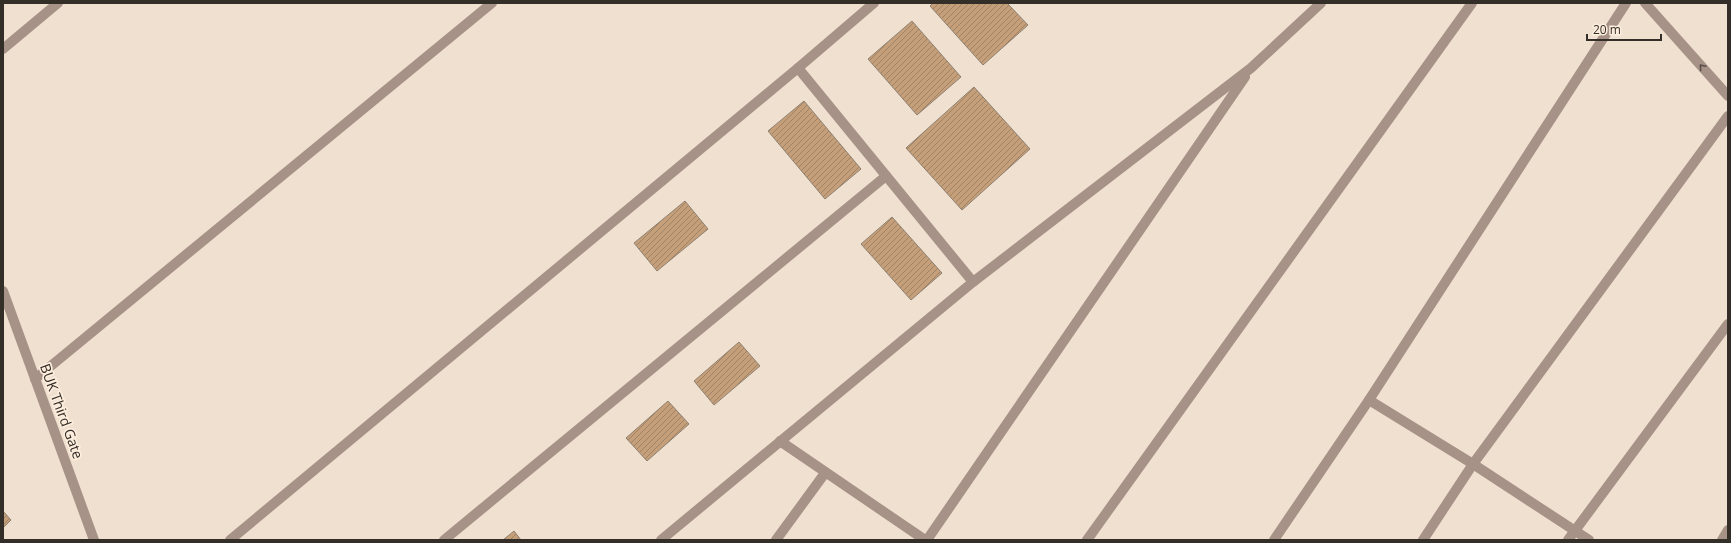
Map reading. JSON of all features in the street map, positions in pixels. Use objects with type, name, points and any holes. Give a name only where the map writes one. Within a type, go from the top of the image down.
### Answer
[{"type":"street","points":[[3,49],[58,3]]},
{"type":"street","points":[[35,379],[492,3]]},
{"type":"street","points":[[230,540],[798,68],[874,3]]},
{"type":"street","points":[[661,540],[974,282],[1251,68],[1321,3]]},
{"type":"street","points":[[1087,540],[1472,3]]},
{"type":"street","points":[[1274,540],[1369,400],[1626,3]]},
{"type":"street","points":[[1645,3],[1728,96]]},
{"type":"street","points":[[798,68],[974,282]]},
{"type":"street","points":[[780,441],[825,473],[926,540],[1251,68]]},
{"type":"street","points":[[1423,540],[1474,464],[1728,116]]},
{"type":"street","points":[[444,540],[886,176]]},
{"type":"street","name":"BUK Third Gate","points":[[3,291],[94,540]]},
{"type":"street","points":[[1568,540],[1728,324]]},
{"type":"street","points":[[1369,400],[1474,464],[1589,540]]},
{"type":"street","points":[[776,540],[825,473]]},
{"type":"street","points":[[1722,540],[1728,530]]},
{"type":"building","points":[[933,3],[1007,3],[1028,25],[983,65],[930,6]]},
{"type":"building","points":[[912,21],[961,77],[917,115],[868,59]]},
{"type":"building","points":[[974,87],[1030,149],[962,210],[906,148]]},
{"type":"building","points":[[804,101],[861,169],[825,199],[768,131]]},
{"type":"building","points":[[685,201],[708,229],[657,271],[634,243]]},
{"type":"building","points":[[892,217],[942,273],[911,300],[861,244]]},
{"type":"building","points":[[739,342],[760,366],[714,405],[694,381]]},
{"type":"building","points":[[668,401],[689,424],[647,461],[626,438]]},
{"type":"building","points":[[3,511],[11,520],[3,528]]},
{"type":"building","points":[[514,531],[521,540],[503,540]]}]
